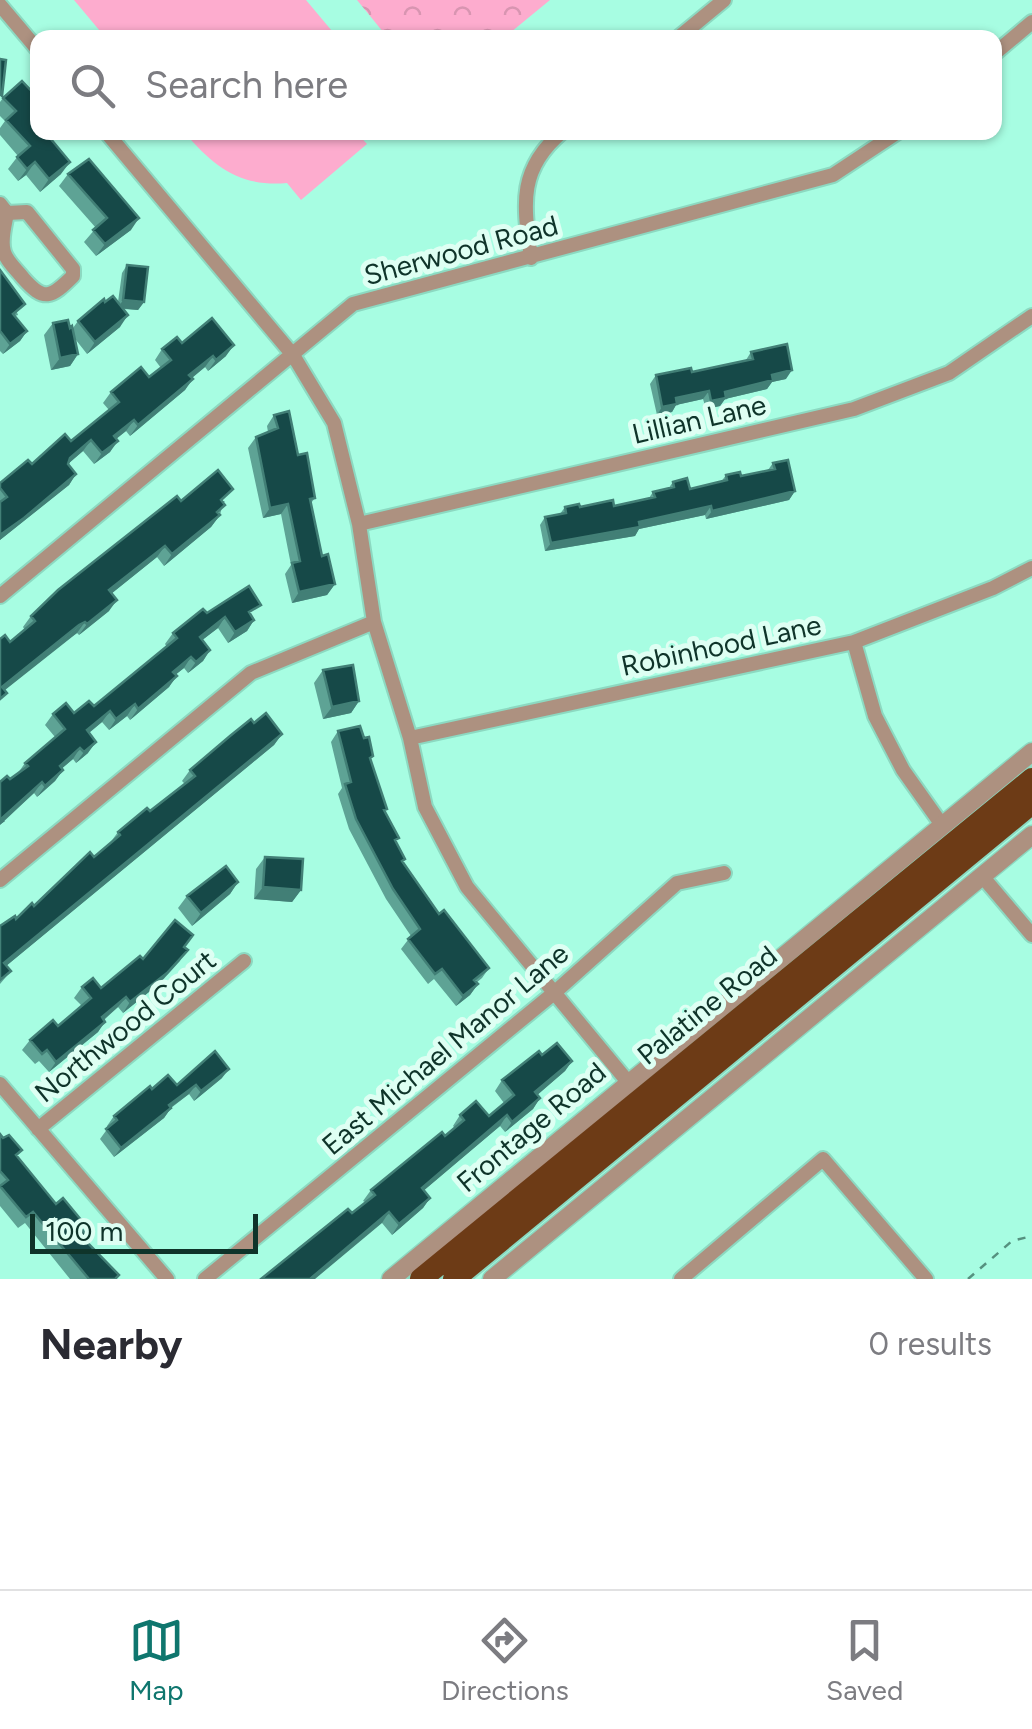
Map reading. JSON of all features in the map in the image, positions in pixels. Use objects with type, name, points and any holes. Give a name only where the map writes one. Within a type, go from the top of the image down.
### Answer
[{"type":"highway","name":"Palatine Road","points":[[421,1279],[1032,779]]},
{"type":"highway","name":"Palatine Road","points":[[454,1279],[1032,803]]},
{"type":"street","points":[[688,30],[724,0]]},
{"type":"street","points":[[0,4],[30,40]]},
{"type":"street","points":[[1002,47],[1032,22]]},
{"type":"street","points":[[113,140],[293,355],[334,422],[359,524],[374,622],[410,738],[425,807],[466,887],[628,1082]]},
{"type":"street","points":[[530,258],[523,196],[546,146],[553,140]]},
{"type":"street","name":"Sherwood Road","points":[[0,596],[353,304],[832,175],[886,140]]},
{"type":"street","points":[[4,208],[27,212],[73,269],[73,276],[51,295],[36,292],[5,256],[4,208]]},
{"type":"street","name":"Lillian Lane","points":[[359,524],[854,409],[948,373],[1032,316]]},
{"type":"street","name":"Robinhood Lane","points":[[410,738],[854,642],[993,588],[1032,568]]},
{"type":"street","points":[[0,880],[251,673],[374,622]]},
{"type":"street","points":[[854,642],[875,716],[903,770],[942,825]]},
{"type":"street","name":"Frontage Road","points":[[391,1279],[1032,752]]},
{"type":"street","points":[[492,1279],[1032,835]]},
{"type":"street","name":"East Michael Manor Lane","points":[[205,1279],[554,993],[678,883],[724,873]]},
{"type":"street","points":[[982,876],[1032,935]]},
{"type":"street","name":"Northwood Court","points":[[38,1129],[244,961]]},
{"type":"street","points":[[0,1084],[167,1279]]},
{"type":"street","points":[[680,1279],[823,1159],[926,1279]]},
{"type":"path","points":[[968,1279],[1012,1242],[1032,1236]]},
{"type":"green space","points":[[74,0],[306,0],[331,30],[99,30]]},
{"type":"green space","points":[[357,0],[550,0],[514,30],[381,30]]},
{"type":"green space","points":[[192,140],[363,140],[367,144],[301,200],[287,183],[242,178],[207,156]]},
{"type":"building","points":[[0,59],[6,60],[2,96],[0,94]]},
{"type":"building","points":[[22,81],[30,90],[30,140],[52,140],[70,162],[49,179],[35,162],[27,169],[17,157],[30,146],[6,120],[16,111],[3,98]]},
{"type":"building","points":[[89,159],[139,218],[105,244],[93,230],[107,218],[68,174]]},
{"type":"building","points":[[127,265],[148,267],[144,302],[123,300]]},
{"type":"building","points":[[0,270],[25,304],[13,314],[27,331],[10,344],[0,331]]},
{"type":"building","points":[[113,296],[128,315],[95,342],[78,321]]},
{"type":"building","points":[[212,318],[234,345],[189,375],[193,379],[138,425],[134,420],[114,436],[118,441],[102,453],[91,440],[70,458],[68,464],[76,474],[0,535],[0,502],[7,497],[0,483],[28,460],[32,464],[65,434],[71,441],[119,402],[111,392],[141,367],[149,377],[171,360],[162,349],[177,337],[182,343]]},
{"type":"building","points":[[68,320],[78,354],[60,358],[53,323]]},
{"type":"building","points":[[787,344],[792,370],[772,375],[773,380],[725,392],[726,398],[711,401],[709,391],[676,398],[677,404],[662,407],[656,375],[753,359],[751,352]]},
{"type":"building","points":[[289,411],[298,455],[307,453],[315,498],[310,499],[322,556],[328,554],[335,584],[299,592],[292,563],[300,561],[288,504],[270,508],[256,437],[278,428],[274,415]]},
{"type":"building","points":[[788,460],[795,491],[551,543],[545,517],[566,513],[565,507],[613,500],[614,506],[655,497],[653,492],[674,487],[673,482],[687,478],[690,489],[727,480],[726,475],[775,469],[773,463]]},
{"type":"building","points":[[218,470],[233,489],[221,500],[225,505],[217,512],[220,515],[172,554],[165,546],[109,590],[117,600],[2,687],[7,693],[0,699],[0,639],[5,635],[10,642],[35,621],[31,616],[58,590],[177,496],[181,501]]},
{"type":"building","points":[[249,586],[261,605],[249,612],[254,620],[235,632],[225,617],[200,637],[210,650],[196,662],[191,657],[173,672],[177,676],[138,709],[135,704],[116,719],[110,711],[87,730],[96,742],[84,752],[80,748],[60,766],[63,770],[45,786],[42,782],[0,823],[0,782],[28,766],[25,763],[65,729],[53,714],[66,703],[74,713],[89,701],[94,706],[177,638],[173,633],[203,609],[207,613]]},
{"type":"building","points":[[353,665],[359,701],[332,707],[323,670]]},
{"type":"building","points":[[266,713],[282,734],[4,963],[11,971],[0,980],[0,926],[15,916],[16,919],[32,903],[34,906],[90,852],[94,857],[147,808],[150,811],[195,776],[190,770],[230,736],[251,719],[254,723]]},
{"type":"building","points":[[360,726],[364,738],[369,737],[373,756],[370,758],[387,809],[384,810],[399,838],[395,840],[405,859],[402,861],[439,914],[444,910],[489,968],[463,996],[442,969],[435,974],[408,939],[420,929],[393,889],[356,819],[345,784],[351,782],[338,731]]},
{"type":"building","points":[[265,857],[303,859],[301,890],[263,887]]},
{"type":"building","points":[[226,866],[238,882],[201,913],[187,896]]},
{"type":"building","points":[[175,920],[193,935],[184,947],[188,950],[167,973],[130,1002],[126,997],[102,1017],[105,1022],[56,1062],[47,1050],[42,1054],[30,1040],[53,1020],[58,1026],[91,998],[82,987],[93,978],[101,988],[140,956],[143,959]]},
{"type":"building","points":[[557,1043],[572,1061],[535,1092],[540,1098],[512,1122],[507,1115],[422,1188],[430,1198],[399,1224],[389,1212],[310,1279],[261,1279],[348,1209],[352,1213],[375,1195],[371,1190],[442,1132],[445,1136],[464,1120],[460,1115],[476,1101],[489,1116],[514,1095],[502,1080],[539,1051],[542,1055]]},
{"type":"building","points":[[215,1051],[229,1069],[201,1091],[196,1085],[121,1148],[106,1129],[117,1120],[114,1116],[168,1075],[177,1085]]},
{"type":"building","points":[[0,1134],[3,1138],[9,1135],[22,1150],[16,1155],[56,1204],[63,1198],[82,1221],[78,1224],[87,1236],[84,1239],[119,1275],[116,1279],[89,1279],[33,1212],[26,1217],[0,1186],[8,1180],[0,1171]]}]
